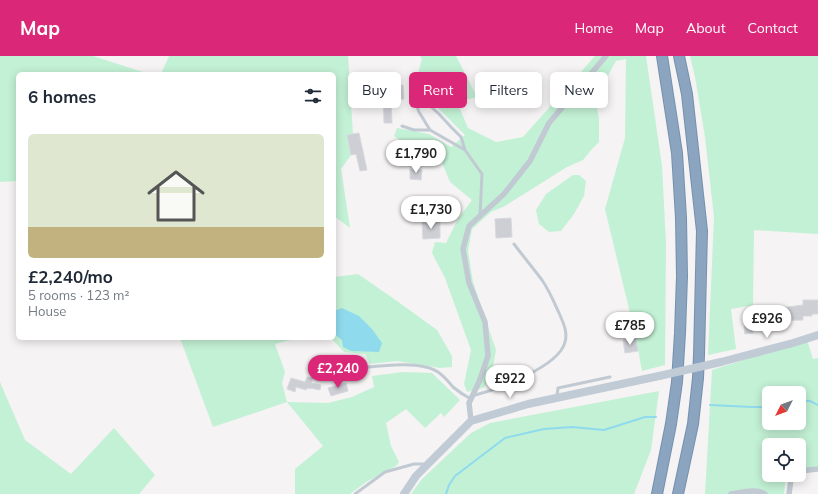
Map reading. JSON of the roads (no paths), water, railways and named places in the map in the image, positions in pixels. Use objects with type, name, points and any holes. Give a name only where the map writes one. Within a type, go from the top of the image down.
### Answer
[{"type":"highway","points":[[657,494],[671,424],[677,382],[682,276],[681,218],[677,153],[662,56]]},
{"type":"highway","points":[[678,494],[694,424],[699,355],[702,231],[687,94],[679,56]]},
{"type":"street","points":[[471,421],[469,404],[488,356],[485,322],[469,283],[463,249],[469,226],[504,194],[530,161],[549,123],[606,56]]},
{"type":"street","points":[[404,494],[416,476],[471,421],[528,404],[721,362],[818,335]]},
{"type":"street","points":[[806,470],[818,469]]},
{"type":"street","points":[[790,494],[791,482]]},
{"type":"street","points":[[731,494],[756,491],[765,494]]},
{"type":"lane","points":[[465,150],[430,130],[419,112],[416,104],[417,101],[420,100],[428,104],[461,137],[465,150],[482,174],[480,216]]},
{"type":"lane","points":[[402,126],[414,130],[430,130]]},
{"type":"lane","points":[[326,375],[336,376],[344,371],[356,368],[386,365],[420,366],[431,368],[439,373],[455,388],[472,398],[533,372],[552,360],[557,356],[565,343],[566,330],[553,299],[543,281],[514,244]]},
{"type":"lane","points":[[557,398],[558,388],[610,377]]},
{"type":"lane","points":[[355,494],[384,472],[414,464],[428,464]]},
{"type":"water","points":[[342,308],[359,316],[372,329],[382,343],[379,352],[351,351],[343,347],[342,340],[336,336],[336,310]]},
{"type":"waterway","points":[[806,401],[810,401],[818,405]]},
{"type":"waterway","points":[[710,405],[762,407]]},
{"type":"waterway","points":[[446,494],[449,485],[455,476],[505,438],[544,429],[572,427],[604,430],[645,417],[656,417]]}]
